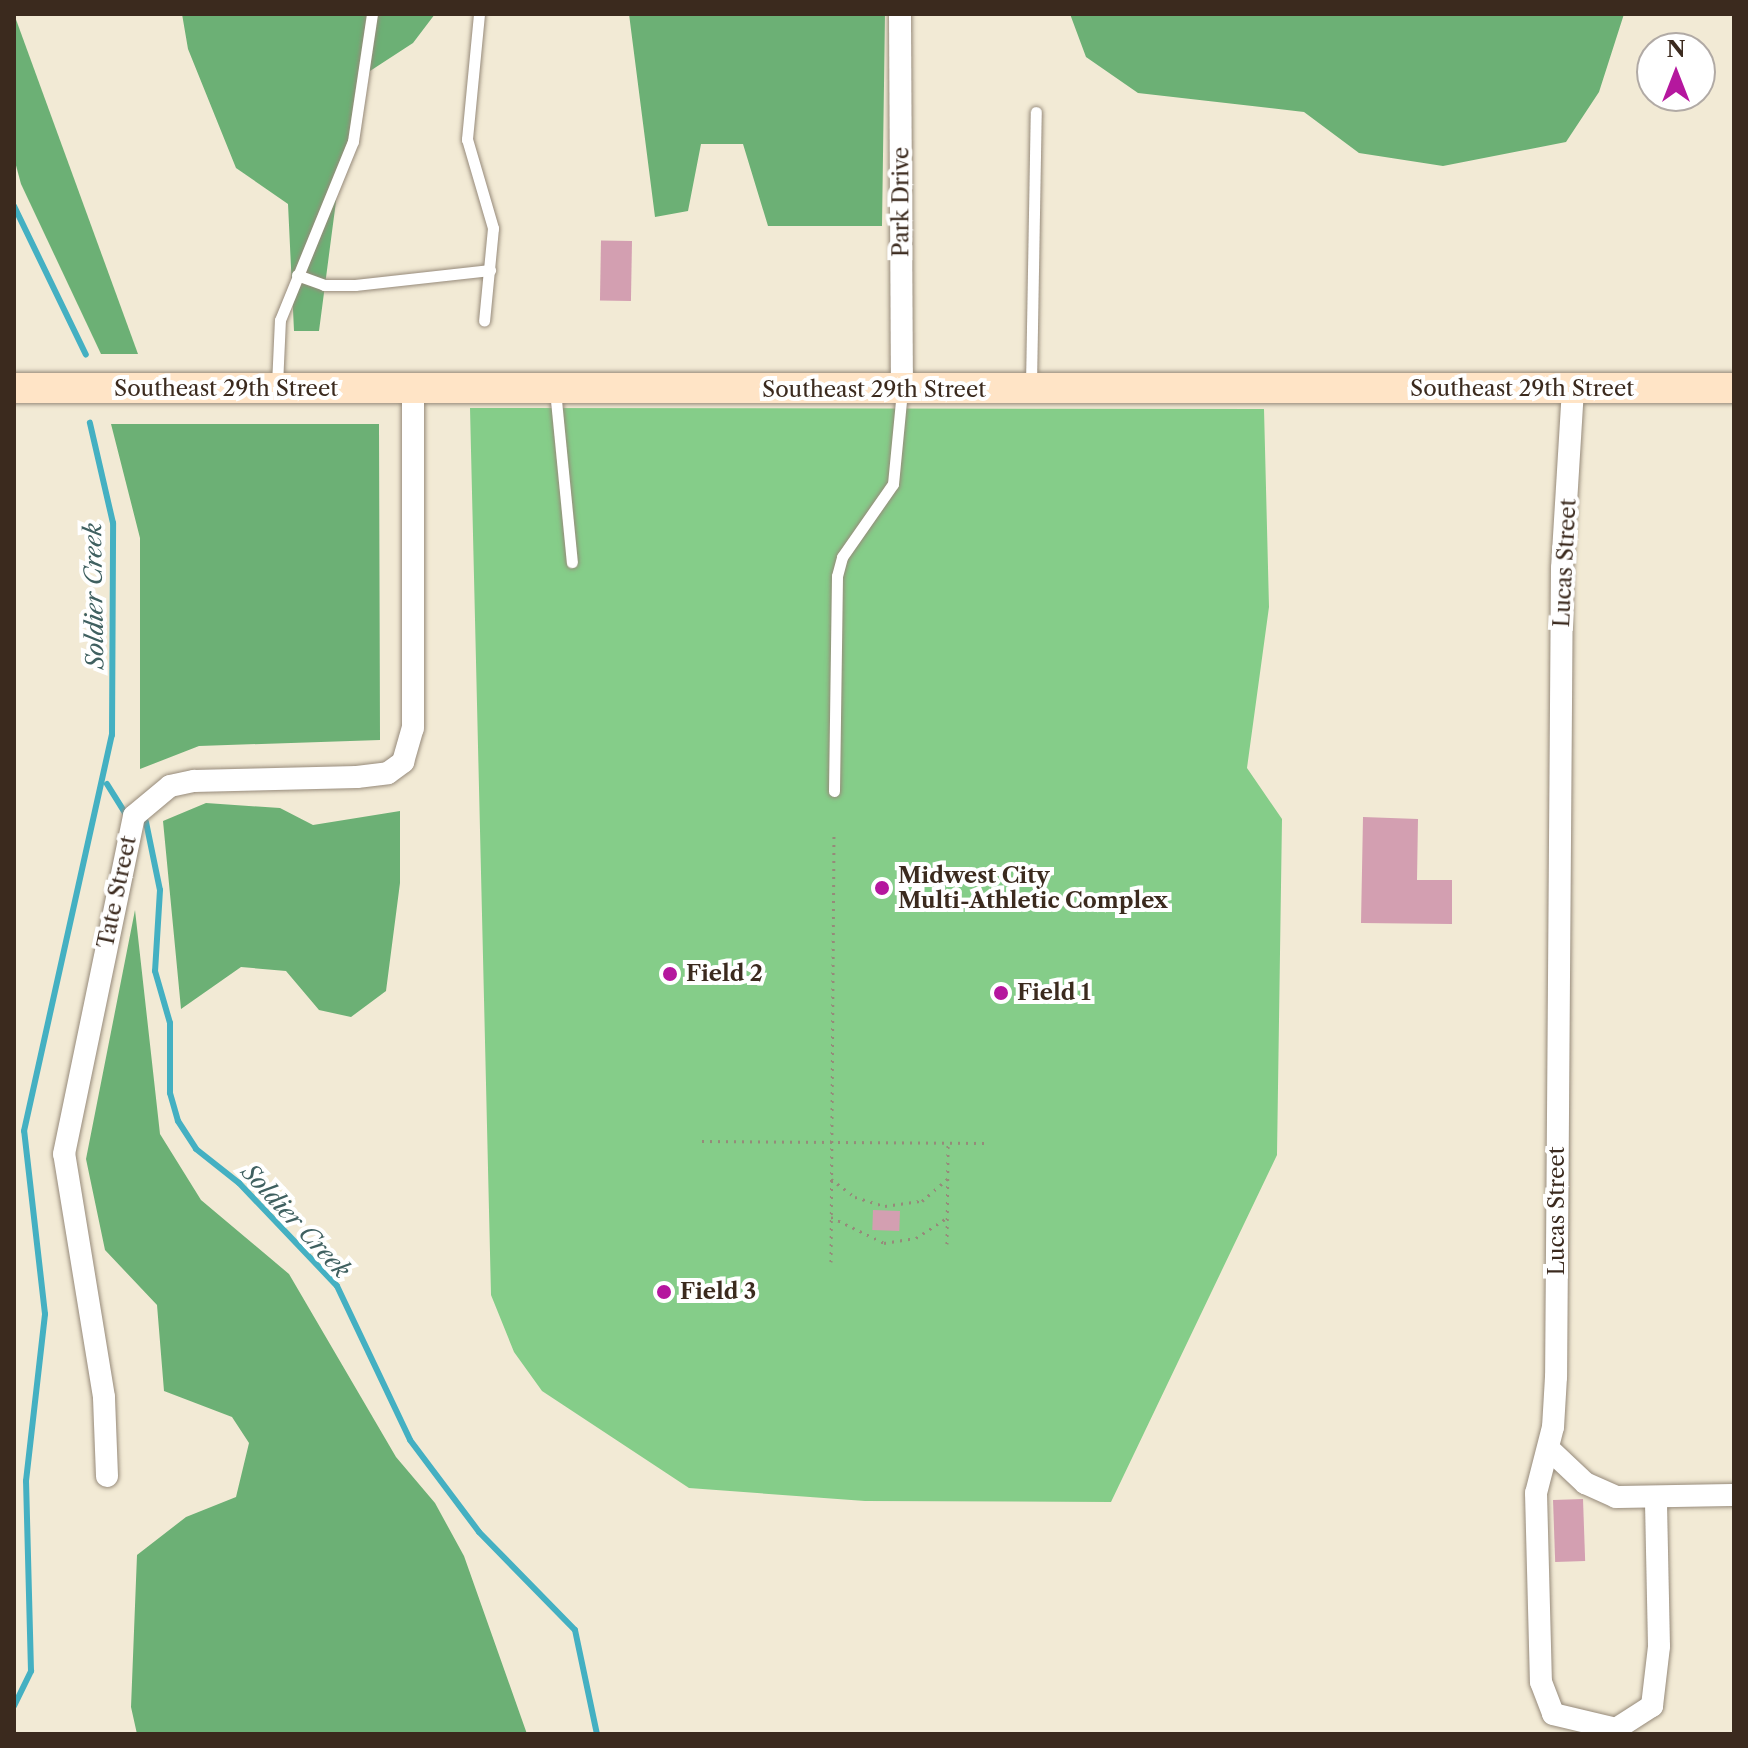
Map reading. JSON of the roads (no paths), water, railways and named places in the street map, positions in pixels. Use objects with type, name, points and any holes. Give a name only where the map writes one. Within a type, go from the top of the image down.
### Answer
[{"type":"main road","name":"Southeast 29th Street","points":[[14,388],[1734,388]]},
{"type":"street","name":"Park Drive","points":[[900,14],[902,390]]},
{"type":"street","name":"Tate Street","points":[[107,1476],[104,1397],[64,1154],[134,816],[170,786],[194,781],[357,777],[388,773],[403,762],[413,728],[413,389]]},
{"type":"street","name":"Lucas Street","points":[[1573,389],[1562,568],[1556,1377],[1549,1449],[1536,1493],[1541,1682],[1553,1714],[1616,1729],[1652,1706],[1659,1659],[1656,1501]]},
{"type":"street","points":[[1549,1449],[1585,1483],[1656,1501],[1734,1495]]},
{"type":"lane","points":[[277,389],[280,320],[353,141],[372,14]]},
{"type":"lane","points":[[479,14],[467,139],[493,228],[484,321]]},
{"type":"lane","points":[[1030,390],[1036,112]]},
{"type":"lane","points":[[297,275],[324,285],[355,285],[490,270]]},
{"type":"lane","points":[[555,389],[572,562]]},
{"type":"lane","points":[[834,791],[837,576],[842,557],[893,484],[902,390]]},
{"type":"waterway","name":"Soldier Creek","points":[[14,206],[86,355]]},
{"type":"waterway","points":[[14,1706],[31,1671],[26,1481],[45,1314],[24,1131],[112,735],[113,523],[90,423]]},
{"type":"waterway","name":"Soldier Creek","points":[[107,784],[125,813]]},
{"type":"waterway","name":"Soldier Creek","points":[[146,822],[160,890],[155,971],[170,1023],[170,1093],[178,1121],[196,1149],[239,1183],[337,1286],[410,1440],[479,1532],[575,1630],[597,1734]]},
{"type":"place","name":"Midwest City Multi-Athletic Complex","points":[[882,888]]},
{"type":"place","name":"Field 2","points":[[670,974]]},
{"type":"place","name":"Field 1","points":[[1001,993]]},
{"type":"place","name":"Field 3","points":[[664,1292]]}]
